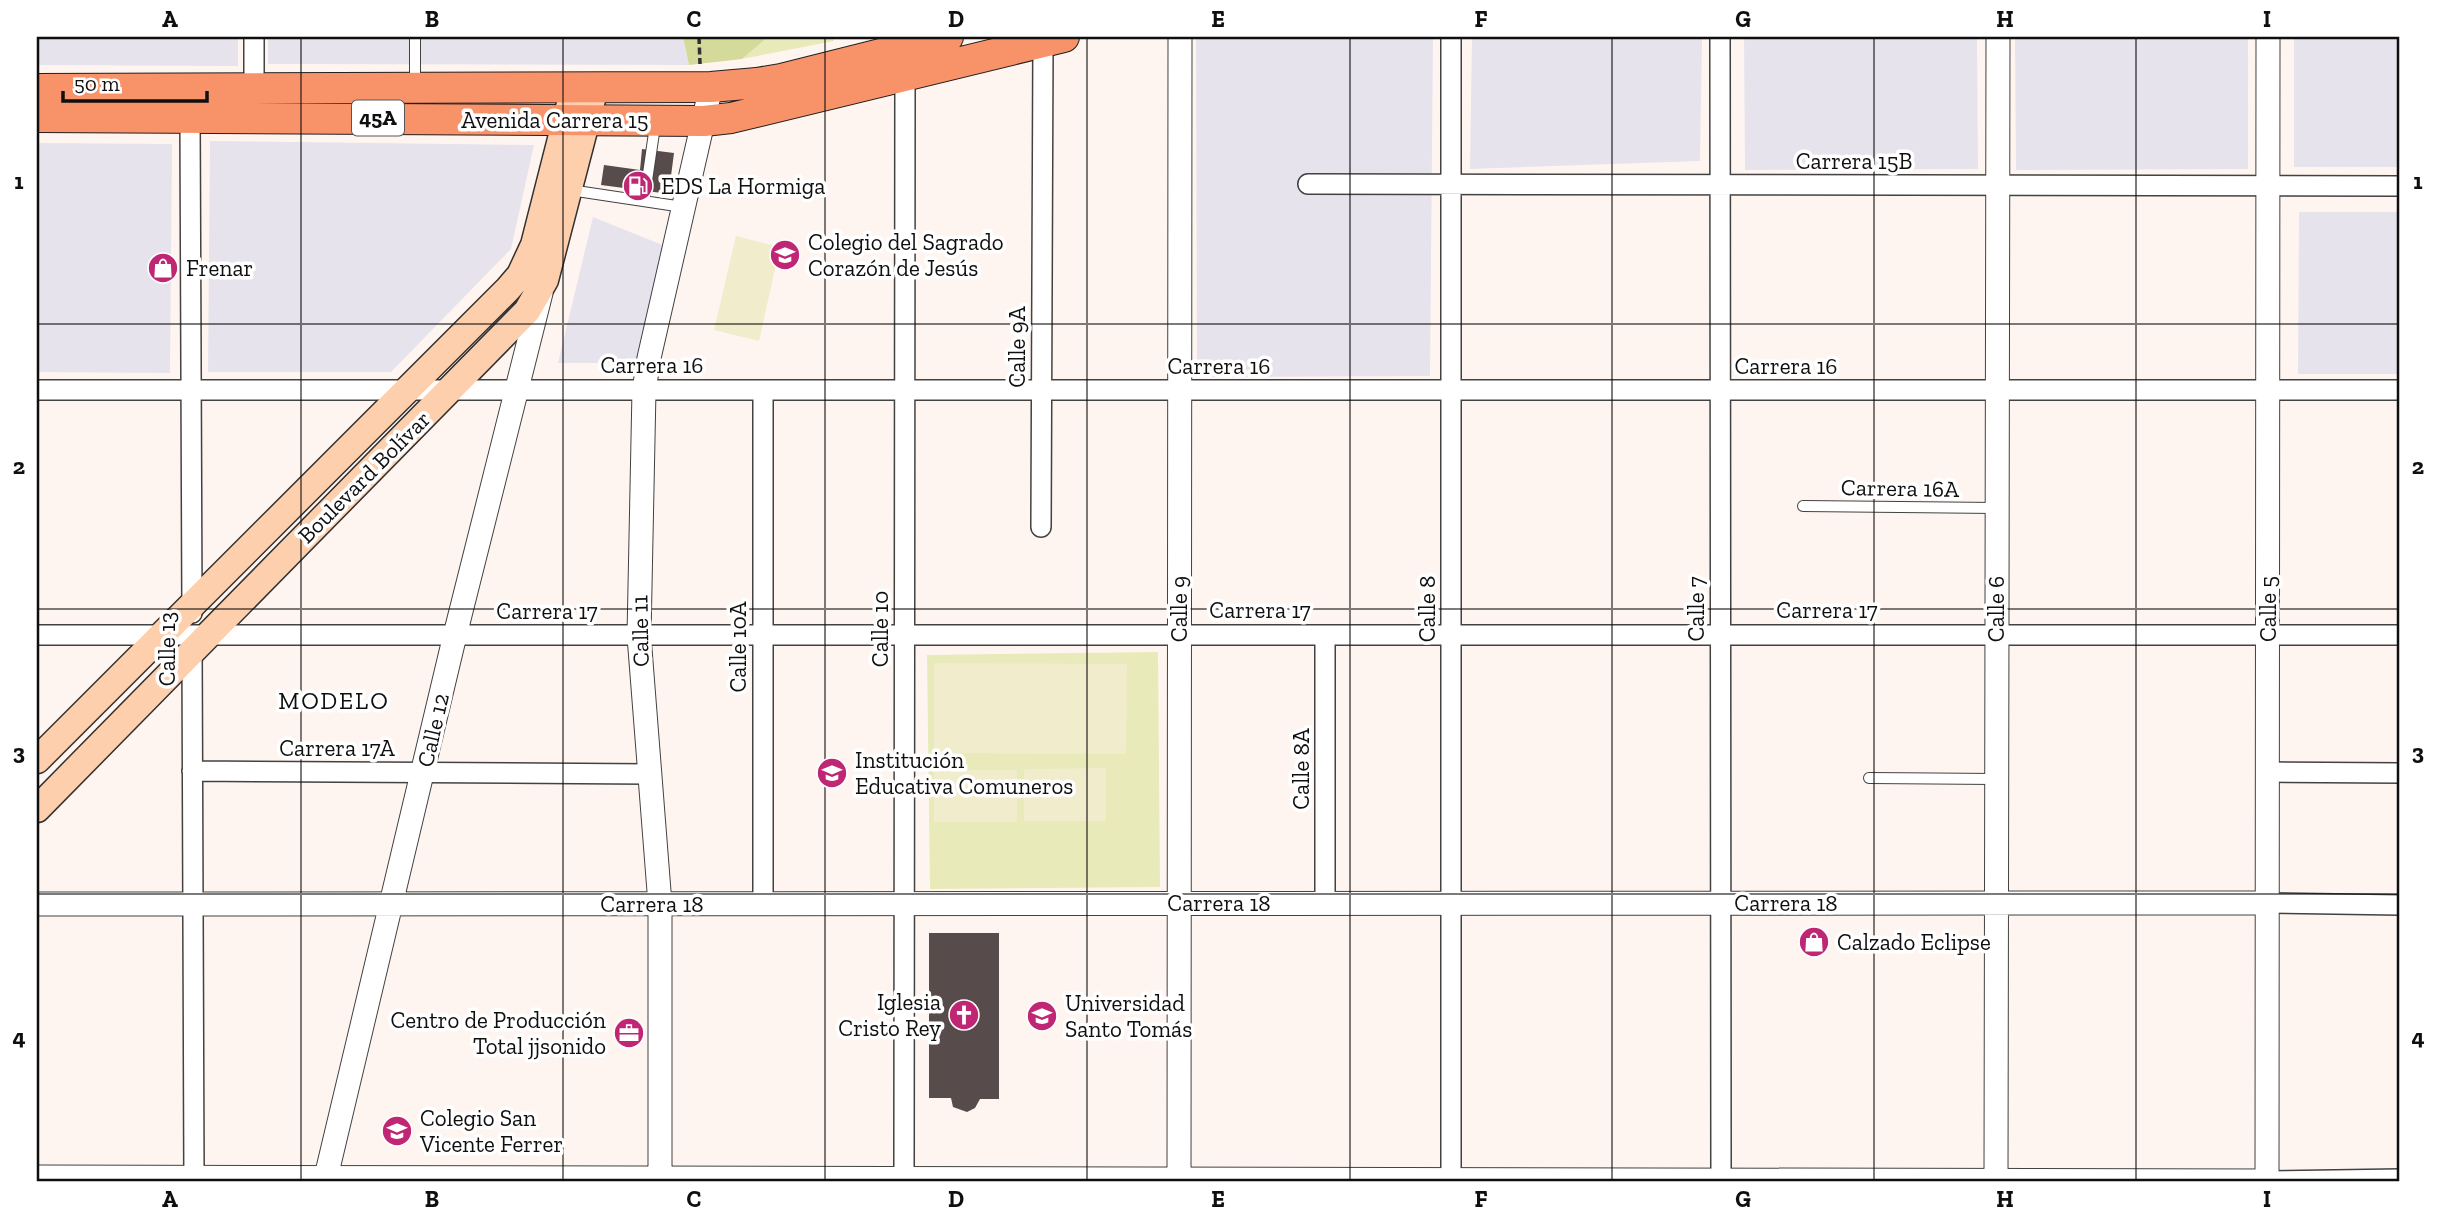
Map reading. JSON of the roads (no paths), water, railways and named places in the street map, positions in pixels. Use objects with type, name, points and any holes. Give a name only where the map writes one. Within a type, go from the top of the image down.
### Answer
[{"type":"main road","name":"Avenida Carrera 15","points":[[37,89],[711,87],[781,79],[948,37]]},
{"type":"main road","name":"Avenida Carrera 15","points":[[37,117],[704,121],[731,118],[1054,40]]},
{"type":"main road","points":[[576,120],[584,88]]},
{"type":"main road","name":"Boulevard Bolívar","points":[[37,809],[197,640],[451,390],[527,311],[545,280],[569,190],[576,120]]},
{"type":"main road","name":"Boulevard Bolívar","points":[[37,760],[520,275],[534,245],[576,120]]},
{"type":"street","points":[[254,37],[254,89]]},
{"type":"street","name":"Calle 9","points":[[1179,1180],[1180,37]]},
{"type":"street","name":"Calle 8","points":[[1451,37],[1451,1180]]},
{"type":"street","name":"Calle 7","points":[[1720,37],[1721,1180]]},
{"type":"street","name":"Calle 6","points":[[1996,1181],[1998,37]]},
{"type":"street","name":"Calle 5","points":[[2267,1181],[2268,37]]},
{"type":"street","name":"Calle 9A","points":[[1041,527],[1042,390],[1054,40]]},
{"type":"street","name":"Calle 10","points":[[904,1180],[905,77]]},
{"type":"street","name":"Calle 11","points":[[660,1180],[660,904],[639,636],[644,390],[711,87]]},
{"type":"street","name":"Calle 13","points":[[190,117],[192,605],[197,640],[192,771],[194,1179]]},
{"type":"street","name":"Carrera 15B","points":[[1308,184],[2400,186]]},
{"type":"street","name":"Calle 12","points":[[325,1179],[455,635],[545,280]]},
{"type":"street","name":"Carrera 16","points":[[37,390],[2400,390]]},
{"type":"street","name":"Calle 10A","points":[[763,390],[763,904]]},
{"type":"street","name":"Carrera 17","points":[[37,635],[162,635],[197,640],[455,635],[2400,635]]},
{"type":"street","name":"Calle 8A","points":[[1325,635],[1325,903]]},
{"type":"street","name":"Carrera 17A","points":[[192,771],[649,775]]},
{"type":"street","points":[[2267,772],[2400,772]]},
{"type":"street","name":"Carrera 18","points":[[37,904],[2400,905]]},
{"type":"street","points":[[37,1177],[660,1180],[2400,1179]]},
{"type":"lane","points":[[415,37],[415,89]]},
{"type":"lane","points":[[644,201],[656,121]]},
{"type":"lane","points":[[569,190],[683,207]]},
{"type":"lane","name":"Carrera 16A","points":[[1803,506],[1996,508]]},
{"type":"lane","points":[[1869,778],[1996,779]]},
{"type":"place","name":"EDS La Hormiga","points":[[638,186]]},
{"type":"place","name":"Colegio del Sagrado Corazón de Jesús","points":[[785,255]]},
{"type":"place","name":"Frenar","points":[[163,268]]},
{"type":"place","name":"Institución Educativa Comuneros","points":[[832,773]]},
{"type":"place","name":"Calzado Eclipse","points":[[1814,942]]},
{"type":"place","name":"Iglesia Cristo Rey","points":[[964,1015]]},
{"type":"place","name":"Universidad Santo Tomás","points":[[1042,1016]]},
{"type":"place","name":"Centro de Producción Total jjsonido","points":[[629,1033]]},
{"type":"place","name":"Colegio San Vicente Ferrer","points":[[397,1131]]},
{"type":"district","name":"MODELO","points":[[334,701]]}]
